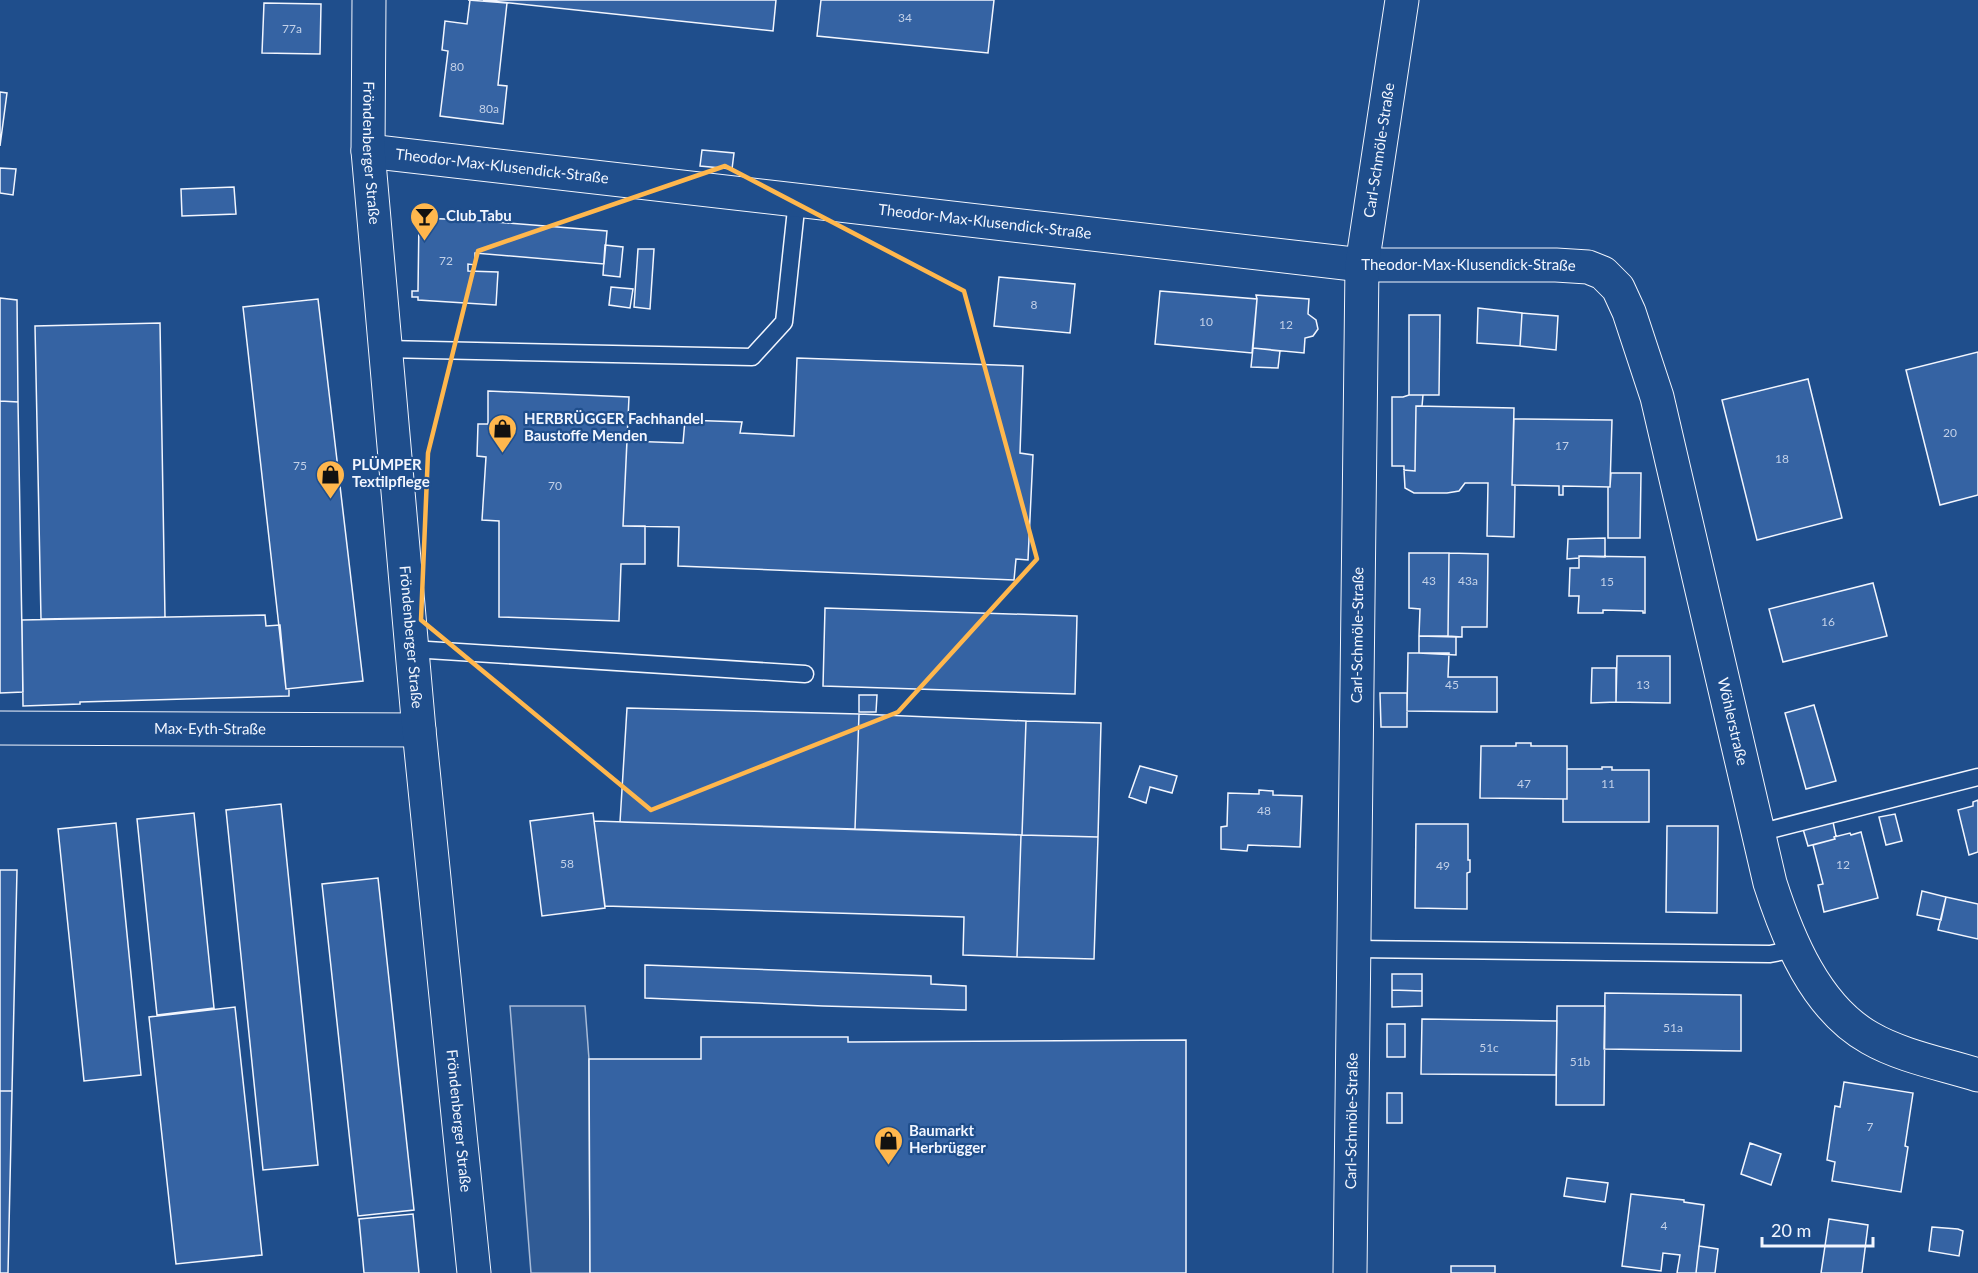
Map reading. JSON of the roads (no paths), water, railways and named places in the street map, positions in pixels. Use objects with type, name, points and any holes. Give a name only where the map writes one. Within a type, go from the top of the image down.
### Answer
[{"type":"street","name":"Fröndenberger Straße","points":[[369,0],[368,151],[419,730],[474,1273]]},
{"type":"street","name":"Carl-Schmöle-Straße","points":[[1350,1273],[1362,266],[1402,0]]},
{"type":"street","name":"Theodor-Max-Klusendick-Straße","points":[[368,151],[1362,266],[1556,265],[1588,267],[1603,273]]},
{"type":"street","name":"Wöhlerstraße","points":[[1603,273],[1618,288],[1629,312],[1657,397],[1758,833],[1782,922],[1814,981],[1846,1022],[1870,1039],[1978,1075]]},
{"type":"street","name":"Max-Eyth-Straße","points":[[0,728],[419,730]]},
{"type":"lane","points":[[385,349],[752,357],[784,322],[797,200]]},
{"type":"lane","points":[[412,649],[805,674]]},
{"type":"lane","points":[[1758,833],[1978,777]]},
{"type":"lane","points":[[1354,949],[1770,954],[1795,949]]},
{"type":"place","name":"Club Tabu","points":[[425,242]]},
{"type":"place","name":"HERBRÜGGER Fachhandel Baustoffe Menden","points":[[503,454]]},
{"type":"place","name":"PLÜMPER Textilpflege","points":[[331,500]]},
{"type":"place","name":"Baumarkt Herbrügger","points":[[888,1166]]}]
